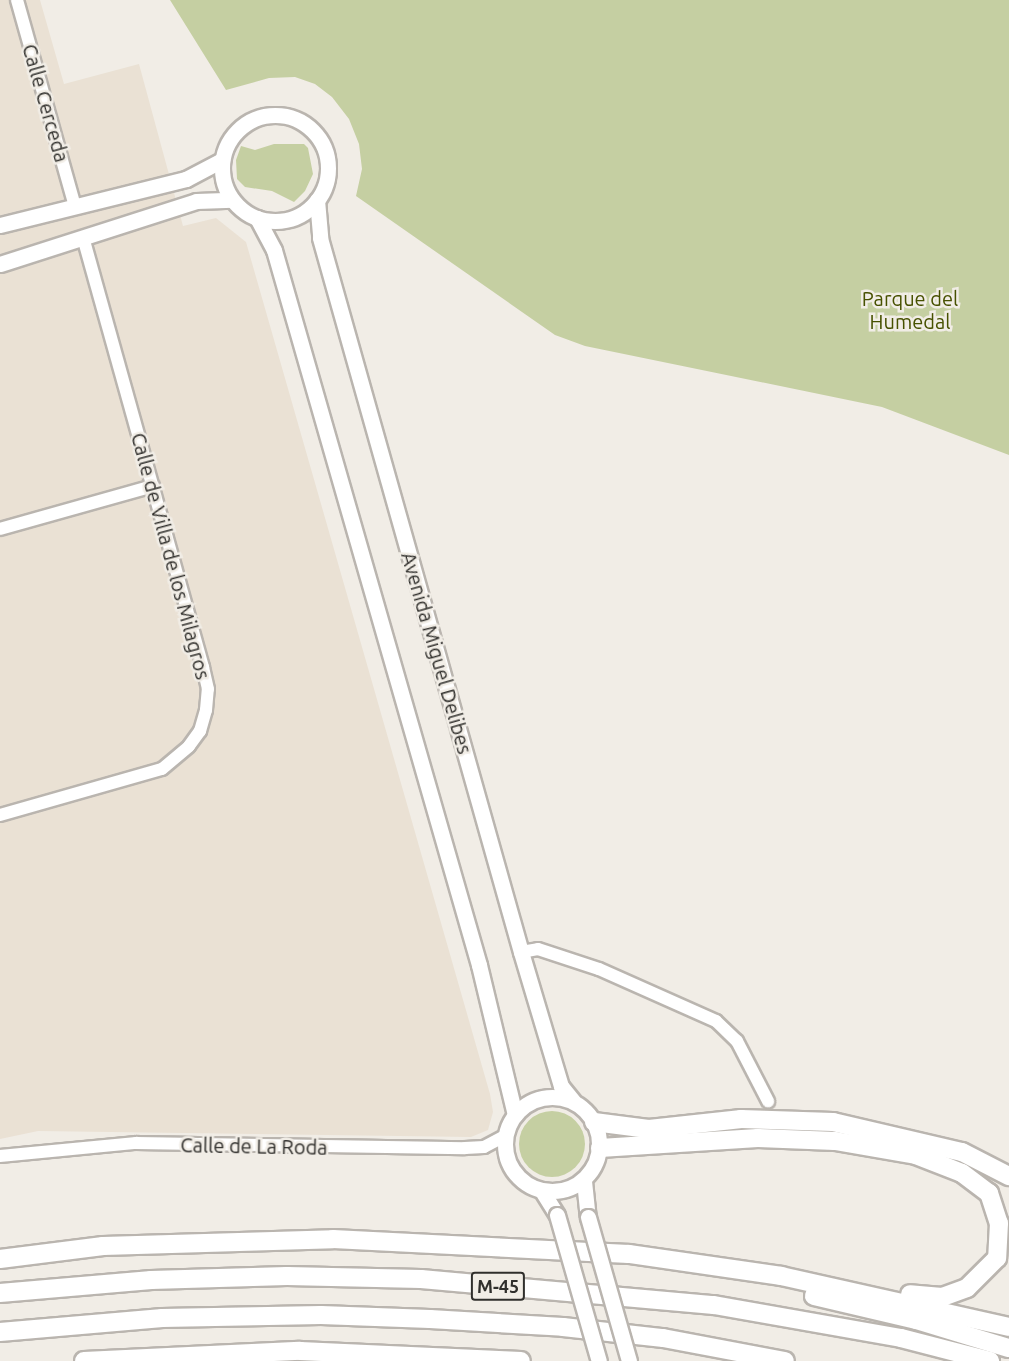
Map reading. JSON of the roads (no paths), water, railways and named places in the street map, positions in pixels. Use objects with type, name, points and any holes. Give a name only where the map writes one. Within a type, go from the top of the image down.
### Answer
[{"type":"highway","points":[[594,1122],[649,1129],[741,1119],[833,1122],[963,1152],[1009,1176]]},
{"type":"highway","points":[[600,1148],[758,1138],[836,1141],[915,1155],[962,1173],[989,1193],[999,1223],[997,1258],[968,1288],[942,1297],[800,1273],[781,1276]]},
{"type":"highway","points":[[0,1248],[333,1239],[629,1254],[781,1276],[1009,1327]]},
{"type":"highway","points":[[0,1259],[103,1246]]},
{"type":"highway","points":[[518,1248],[751,1283],[916,1320],[1009,1348]]},
{"type":"highway","name":"M-45","points":[[0,1293],[152,1280],[286,1276],[420,1279],[714,1305],[901,1338],[990,1361]]},
{"type":"highway","name":"M-45","points":[[0,1332],[162,1318],[332,1315],[562,1327],[663,1338],[785,1361]]},
{"type":"highway","points":[[85,1361],[300,1351],[521,1361]]},
{"type":"main road","points":[[257,218],[284,220],[302,213],[317,200],[328,166],[316,134],[303,122],[286,115],[252,119],[227,144],[222,160],[223,181],[232,200],[257,218],[278,261],[479,965],[515,1115]]},
{"type":"main road","points":[[0,225],[186,179],[222,160]]},
{"type":"main road","points":[[0,264],[196,201],[232,200]]},
{"type":"main road","name":"Avenida Miguel Delibes","points":[[317,200],[320,238],[521,952],[561,1086],[573,1101]]},
{"type":"main road","points":[[561,1097],[573,1101],[594,1122],[600,1148],[592,1172],[584,1181],[564,1191],[542,1191],[528,1186],[513,1170],[505,1150],[505,1136],[515,1115],[535,1100],[561,1097]]},
{"type":"main road","points":[[584,1181],[588,1217],[629,1361]]},
{"type":"main road","points":[[542,1191],[557,1215],[599,1361]]},
{"type":"street","name":"Calle Cerceda","points":[[17,0],[75,206]]},
{"type":"street","name":"Calle de Villa de los Milagros","points":[[0,815],[162,769],[175,760],[200,730],[208,689],[83,237]]},
{"type":"street","points":[[0,528],[153,486]]},
{"type":"street","points":[[521,952],[538,949],[599,969],[716,1021],[737,1041],[768,1101]]},
{"type":"street","name":"Calle de La Roda","points":[[0,1156],[136,1143],[465,1148],[484,1147],[505,1136]]},
{"type":"park label","name":"Parque del Humedal","points":[[910,310]]}]
